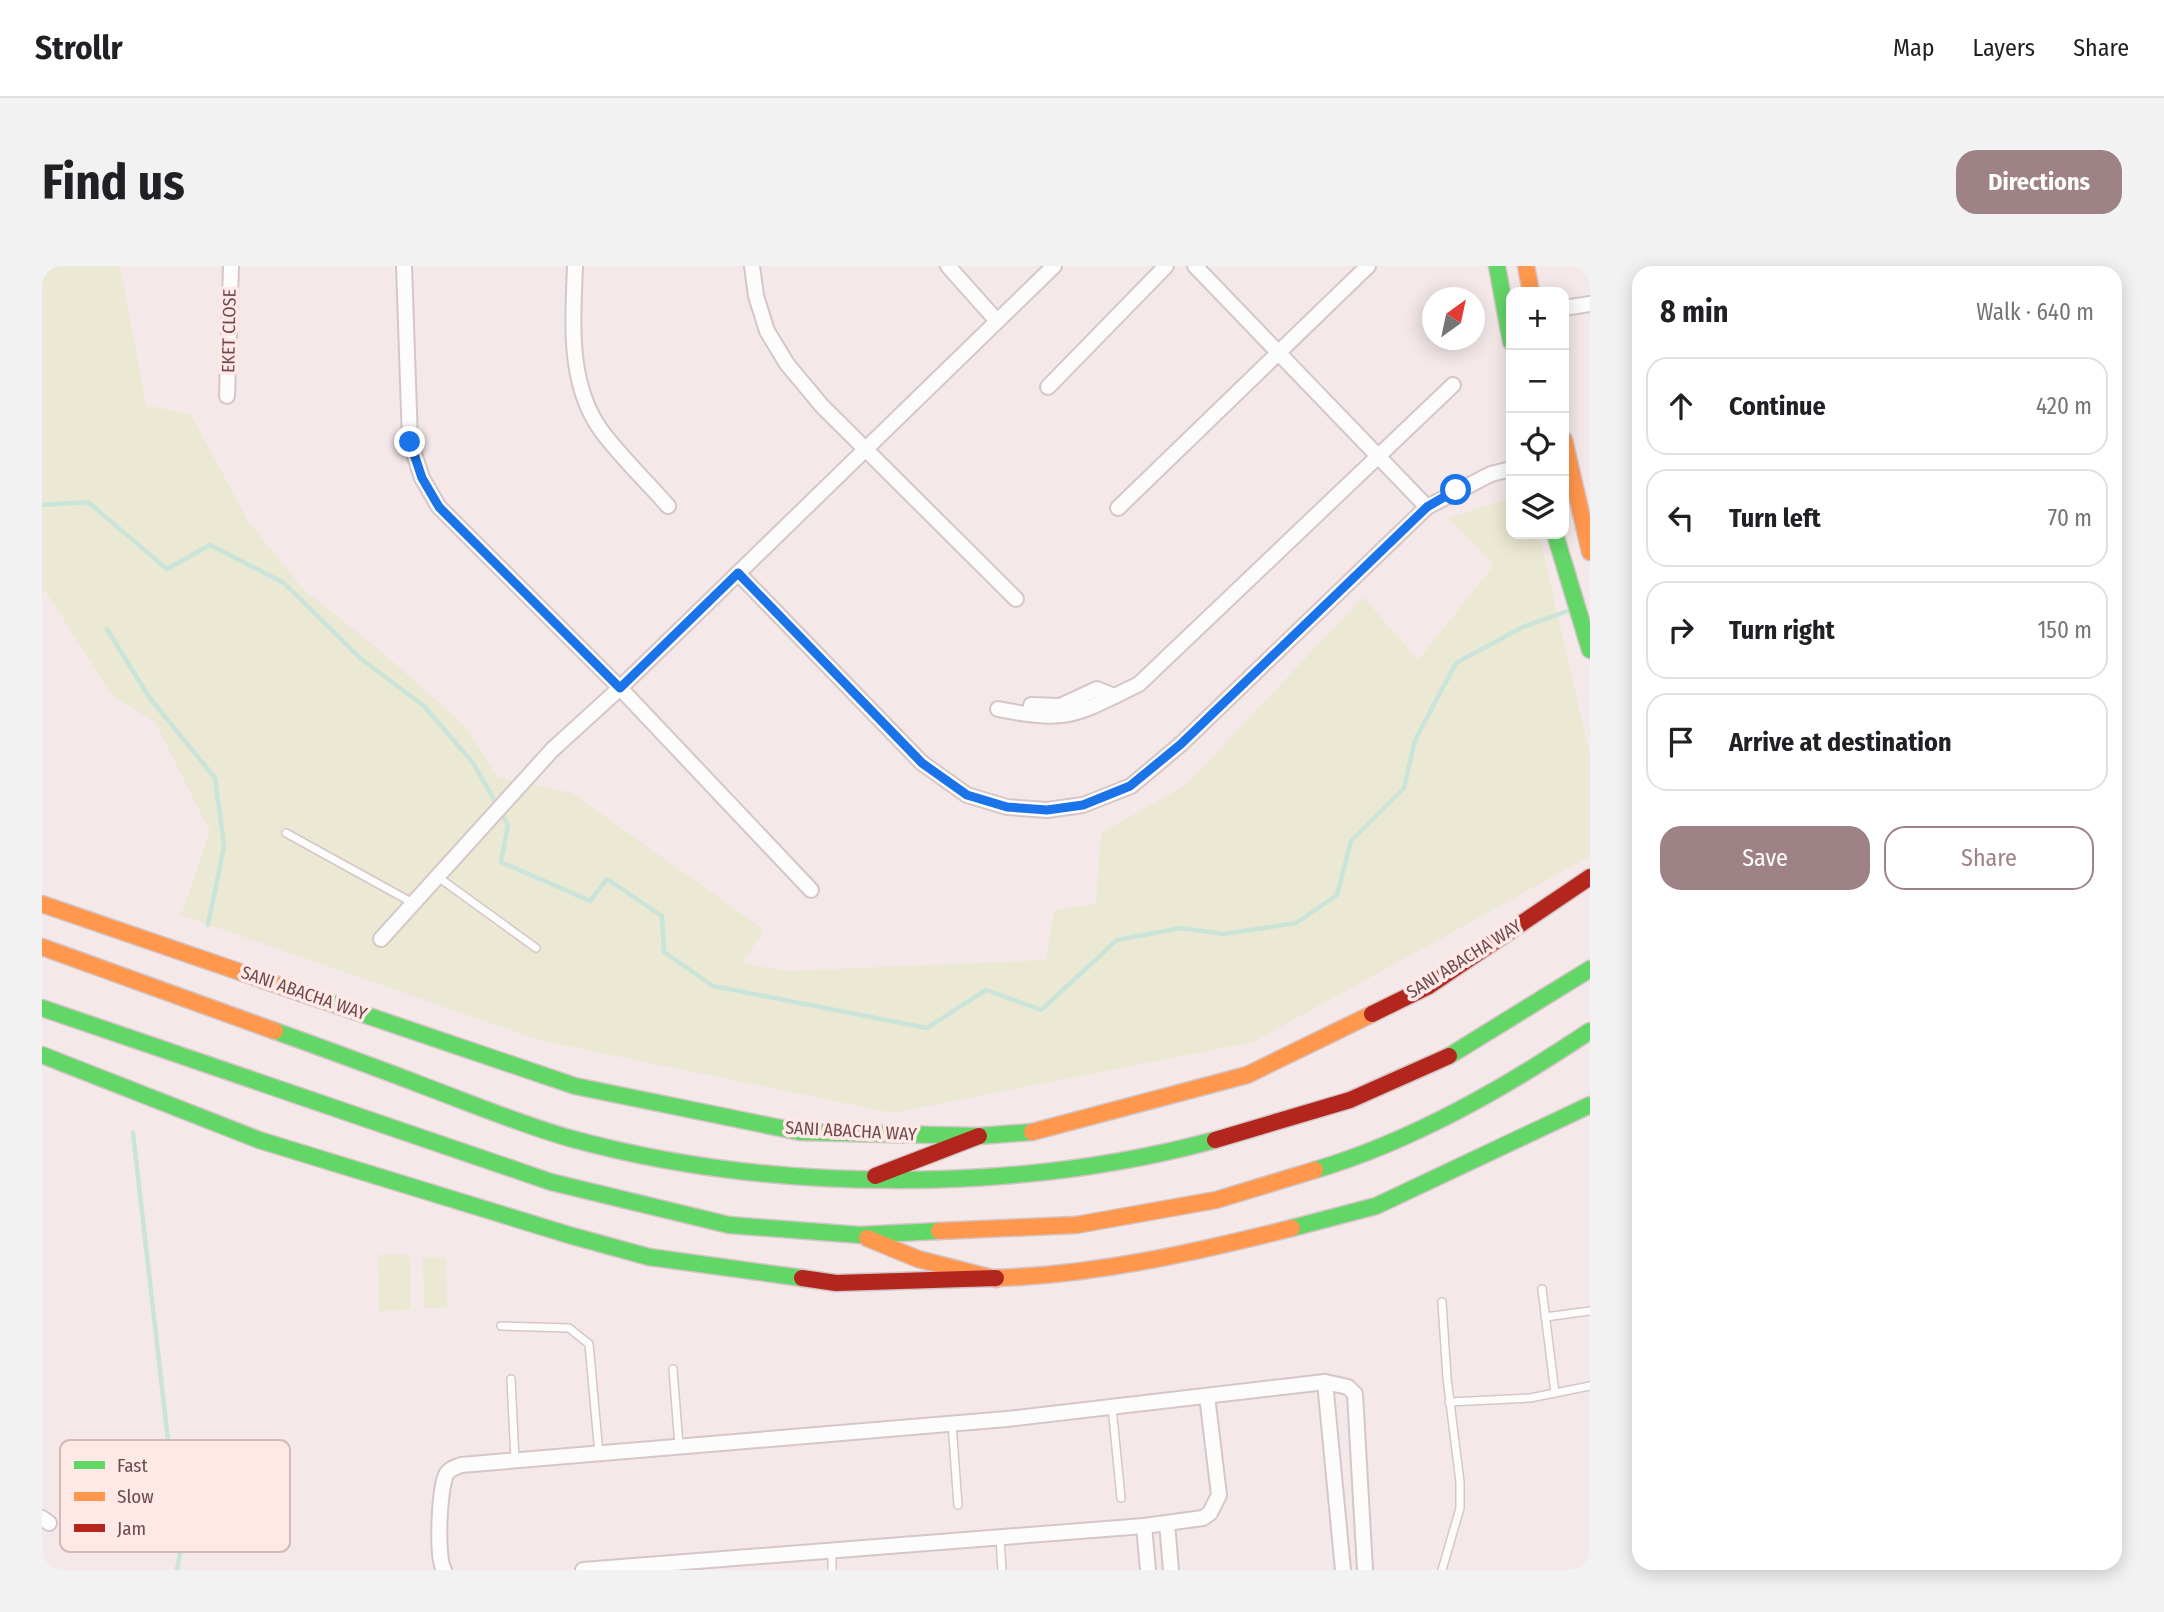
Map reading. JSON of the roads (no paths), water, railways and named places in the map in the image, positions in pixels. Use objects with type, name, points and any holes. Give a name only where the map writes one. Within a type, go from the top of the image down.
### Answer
[{"type":"main road","points":[[1497,266],[1506,307]]},
{"type":"main road","points":[[1526,266],[1530,287]]},
{"type":"main road","points":[[1569,467],[1590,552]]},
{"type":"main road","points":[[1556,539],[1590,650]]},
{"type":"main road","name":"SANI ABACHA WAY","points":[[42,904],[575,1086],[800,1132],[979,1136],[1031,1132],[1247,1075],[1429,986],[1590,877]]},
{"type":"main road","points":[[42,947],[570,1138],[735,1170],[865,1181],[957,1181],[1065,1169],[1219,1142],[1319,1111],[1420,1071],[1521,1014],[1590,969]]},
{"type":"main road","points":[[42,1008],[551,1182],[729,1225],[860,1235],[1076,1225],[1216,1200],[1342,1162],[1444,1117],[1545,1061],[1590,1031]]},
{"type":"main road","points":[[42,1055],[260,1140],[649,1257],[836,1283],[1038,1277],[1205,1250],[1376,1206],[1590,1105]]},
{"type":"main road","points":[[865,1181],[979,1136]]},
{"type":"main road","points":[[860,1235],[918,1259],[996,1279]]},
{"type":"street","name":"EKET CLOSE","points":[[228,396],[231,266]]},
{"type":"street","points":[[404,266],[410,442],[422,478],[439,507],[620,688],[811,890]]},
{"type":"street","points":[[575,266],[573,333],[577,376],[588,406],[603,432],[668,506]]},
{"type":"street","points":[[752,266],[756,296],[768,331],[787,364],[822,406],[1016,599]]},
{"type":"street","points":[[948,266],[997,321]]},
{"type":"street","points":[[381,939],[552,750],[620,688],[1054,266]]},
{"type":"street","points":[[1048,387],[1166,266]]},
{"type":"street","points":[[1195,266],[1427,507]]},
{"type":"street","points":[[1118,509],[1368,266]]},
{"type":"street","points":[[1569,307],[1590,304]]},
{"type":"street","points":[[998,709],[1039,717],[1064,717],[1139,684],[1453,385]]},
{"type":"street","points":[[738,573],[922,763],[967,795],[1007,807],[1047,810],[1083,805],[1130,786],[1181,744],[1427,507],[1491,474],[1506,470]]},
{"type":"street","points":[[1031,705],[1060,706],[1097,688],[1114,696]]},
{"type":"street","points":[[444,1570],[438,1558],[447,1473],[461,1465],[952,1424],[1325,1382],[1348,1387],[1354,1394],[1365,1570]]},
{"type":"street","points":[[1325,1382],[1343,1570]]},
{"type":"street","points":[[583,1570],[661,1567],[831,1550],[1167,1524],[1203,1518],[1210,1513],[1219,1495],[1206,1396]]},
{"type":"street","points":[[1167,1524],[1171,1570]]},
{"type":"street","points":[[1144,1526],[1148,1570]]},
{"type":"lane","points":[[286,833],[413,903]]},
{"type":"lane","points":[[437,876],[536,948]]},
{"type":"lane","points":[[1542,1289],[1555,1393]]},
{"type":"lane","points":[[1442,1303],[1460,1482],[1460,1508],[1442,1570]]},
{"type":"lane","points":[[1545,1317],[1590,1311]]},
{"type":"lane","points":[[501,1326],[569,1328],[589,1344],[599,1454]]},
{"type":"lane","points":[[673,1369],[679,1447]]},
{"type":"lane","points":[[511,1378],[515,1461]]},
{"type":"lane","points":[[1450,1402],[1530,1398],[1590,1386]]},
{"type":"lane","points":[[1112,1407],[1121,1498]]},
{"type":"lane","points":[[952,1424],[958,1505]]},
{"type":"lane","points":[[1000,1537],[1002,1570]]},
{"type":"lane","points":[[831,1550],[832,1570]]},
{"type":"waterway","points":[[42,505],[88,502],[167,569],[210,545],[284,583],[361,659],[424,706],[473,763],[497,805]]},
{"type":"waterway","points":[[501,812],[508,825],[501,862],[590,901],[607,879],[662,916],[664,952],[713,986],[927,1028],[986,990],[1041,1010],[1117,940],[1181,928],[1224,934],[1296,923],[1337,895],[1351,841],[1404,788],[1415,740],[1456,663],[1523,627],[1573,609]]},
{"type":"waterway","points":[[107,629],[149,697],[215,778],[224,846],[208,925]]},
{"type":"waterway","points":[[133,1133],[168,1440]]},
{"type":"waterway","points":[[177,1570],[180,1552]]}]
